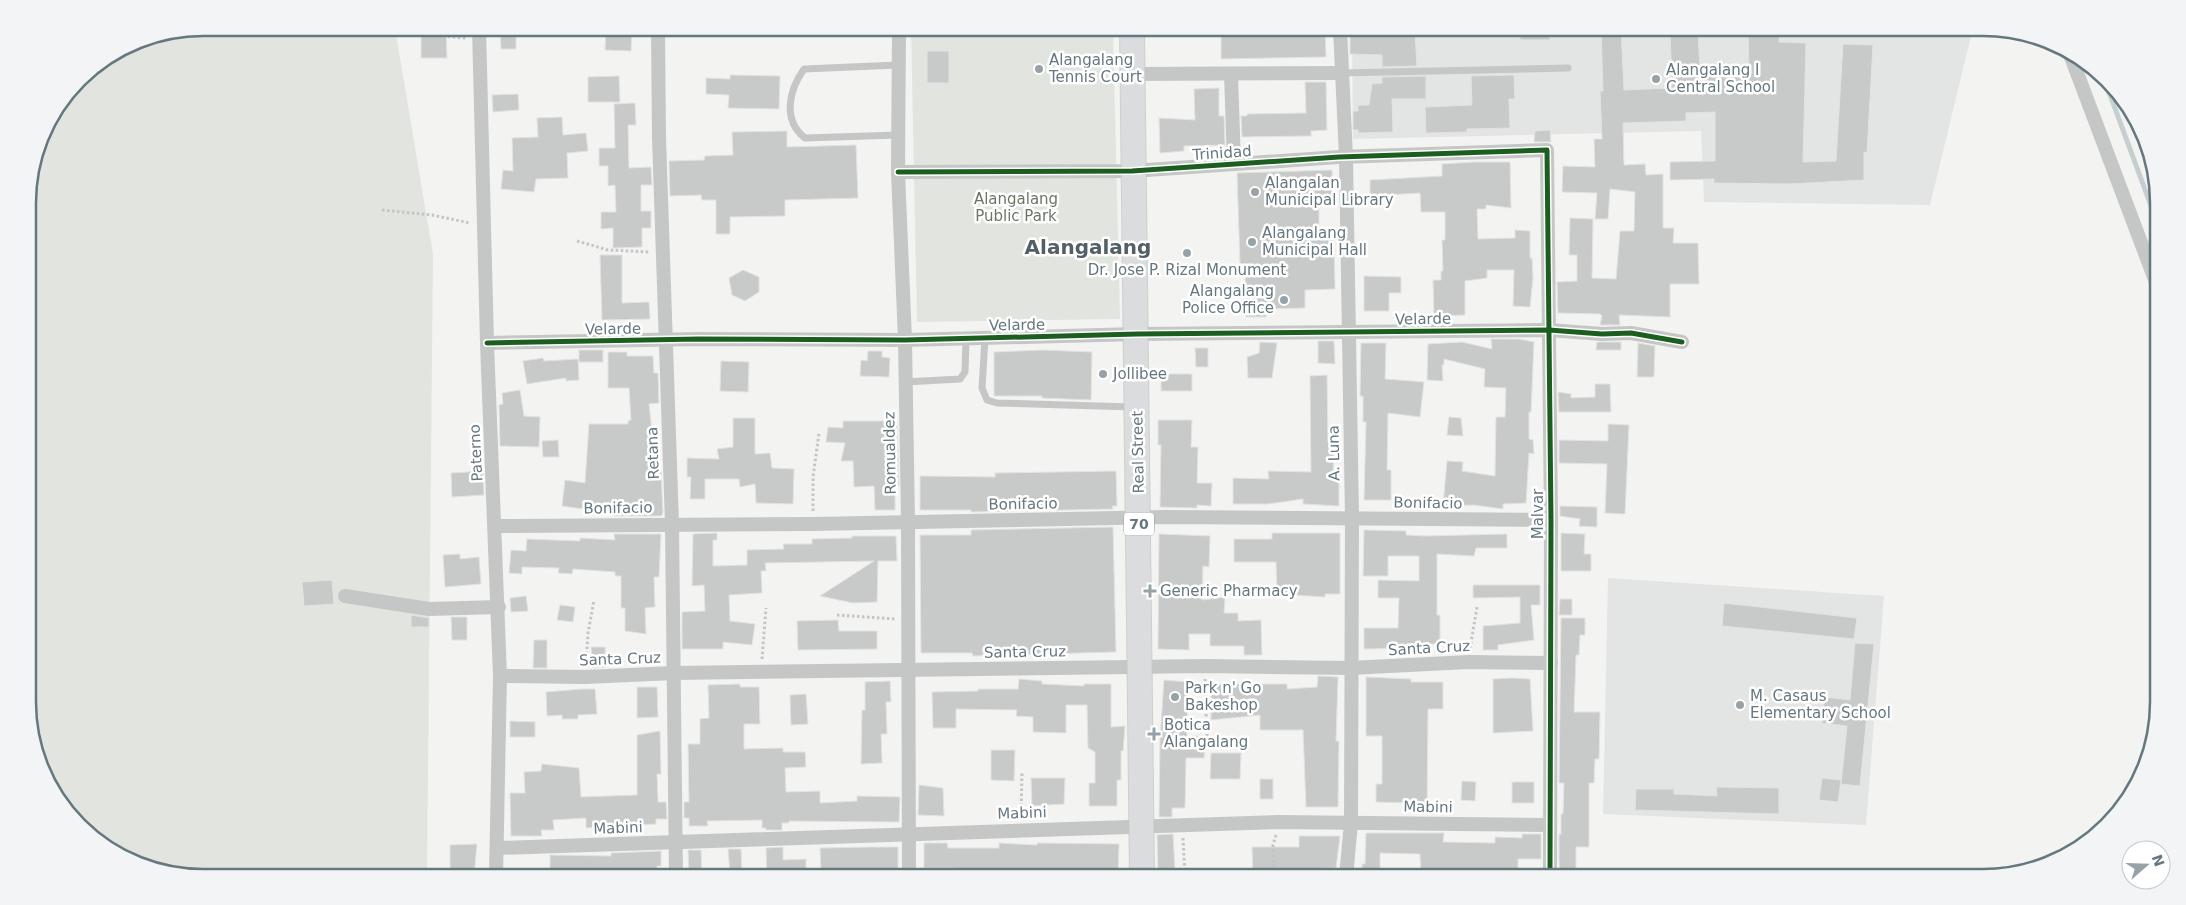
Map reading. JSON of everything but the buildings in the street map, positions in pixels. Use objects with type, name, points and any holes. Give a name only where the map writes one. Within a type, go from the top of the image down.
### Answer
[{"type":"highway","name":"Real Street","points":[[1132,36],[1132,171],[1137,334],[1142,868]]},
{"type":"street","name":"A. Luna","points":[[1340,36],[1346,157],[1352,518],[1350,668],[1351,823],[1347,868]]},
{"type":"street","name":"Paterno","points":[[479,37],[487,343],[499,608],[500,676],[496,869]]},
{"type":"street","name":"Retana","points":[[658,37],[659,138],[672,524],[676,869]]},
{"type":"street","name":"Romualdez","points":[[898,37],[898,172],[905,340],[908,522],[909,869]]},
{"type":"street","points":[[2074,63],[2150,266]]},
{"type":"street","points":[[1132,74],[1341,73]]},
{"type":"street","points":[[1231,74],[1234,164]]},
{"type":"street","name":"Trinidad","points":[[898,172],[1132,171],[1346,157],[1547,150]]},
{"type":"street","name":"Malvar","points":[[1547,150],[1551,663],[1550,868]]},
{"type":"street","name":"Velarde","points":[[487,343],[665,340],[905,340],[1137,334],[1549,330],[1602,334],[1631,333],[1682,342]]},
{"type":"street","name":"Bonifacio","points":[[496,526],[813,524],[1139,518],[1550,520]]},
{"type":"street","points":[[345,596],[429,609],[499,608]]},
{"type":"street","name":"Santa Cruz","points":[[500,676],[586,677],[760,672],[1205,666],[1350,668],[1469,662],[1551,663]]},
{"type":"street","name":"Mabini","points":[[497,848],[1022,829],[1279,822],[1549,825]]},
{"type":"lane","points":[[898,65],[804,69],[795,82],[790,106],[792,123],[805,138],[898,135]]},
{"type":"lane","points":[[1341,73],[1568,68]]},
{"type":"lane","points":[[985,338],[982,388],[988,400],[997,403],[1138,407]]},
{"type":"lane","points":[[905,382],[960,379],[965,372],[966,339]]},
{"type":"path","points":[[382,210],[432,215],[483,226]]},
{"type":"path","points":[[577,241],[608,250],[663,252]]},
{"type":"path","points":[[813,524],[813,477],[819,433]]},
{"type":"path","points":[[586,677],[588,633],[594,600]]},
{"type":"path","points":[[1469,662],[1477,607]]},
{"type":"path","points":[[760,672],[766,634],[766,608]]},
{"type":"path","points":[[837,616],[908,620]]},
{"type":"path","points":[[1205,666],[1207,741]]},
{"type":"path","points":[[1022,772],[1022,829]]},
{"type":"path","points":[[1274,868],[1273,845],[1279,822]]},
{"type":"path","points":[[1183,825],[1185,868]]},
{"type":"shaded area","name":"Alangalang I Central School","points":[[1352,36],[1971,36],[1930,205],[1704,202],[1701,131],[1353,139]]},
{"type":"shaded area","name":"M. Casaus Elementary School","points":[[1608,578],[1884,596],[1866,825],[1603,814]]},
{"type":"green space","name":"Alangalang Public Park","points":[[1113,36],[1120,319],[917,322],[911,37]]},
{"type":"green space","points":[[192,37],[396,37],[433,254],[427,869],[203,869],[170,866],[129,852],[110,841],[93,827],[64,795],[53,776],[39,735],[36,702],[37,192],[42,160],[53,129],[78,93],[110,64],[139,49],[170,39]]},
{"type":"waterway","points":[[2110,96],[2150,203]]},
{"type":"cycle path","points":[[898,172],[1132,171],[1339,157],[1547,150],[1551,520],[1550,868]]},
{"type":"cycle path","points":[[487,343],[699,339],[905,340],[1137,334],[1549,330],[1602,334],[1631,333],[1682,342]]},
{"type":"place","name":"Alangalang Tennis Court","points":[[1039,69]]},
{"type":"place","name":"Alangalang I Central School","points":[[1656,79]]},
{"type":"place","name":"Alangalan Municipal Library","points":[[1255,192]]},
{"type":"place","name":"Alangalang Municipal Hall","points":[[1252,242]]},
{"type":"place","name":"Dr. Jose P. Rizal Monument","points":[[1187,253]]},
{"type":"place","name":"Alangalang Police Office","points":[[1284,300]]},
{"type":"place","name":"Jollibee","points":[[1103,374]]},
{"type":"place","name":"Generic Pharmacy","points":[[1150,591]]},
{"type":"place","name":"Park n' Go Bakeshop","points":[[1175,697]]},
{"type":"place","name":"M. Casaus Elementary School","points":[[1740,705]]},
{"type":"place","name":"Botica Alangalang","points":[[1154,734]]},
{"type":"district","name":"Alangalang","points":[[1088,247]]}]
